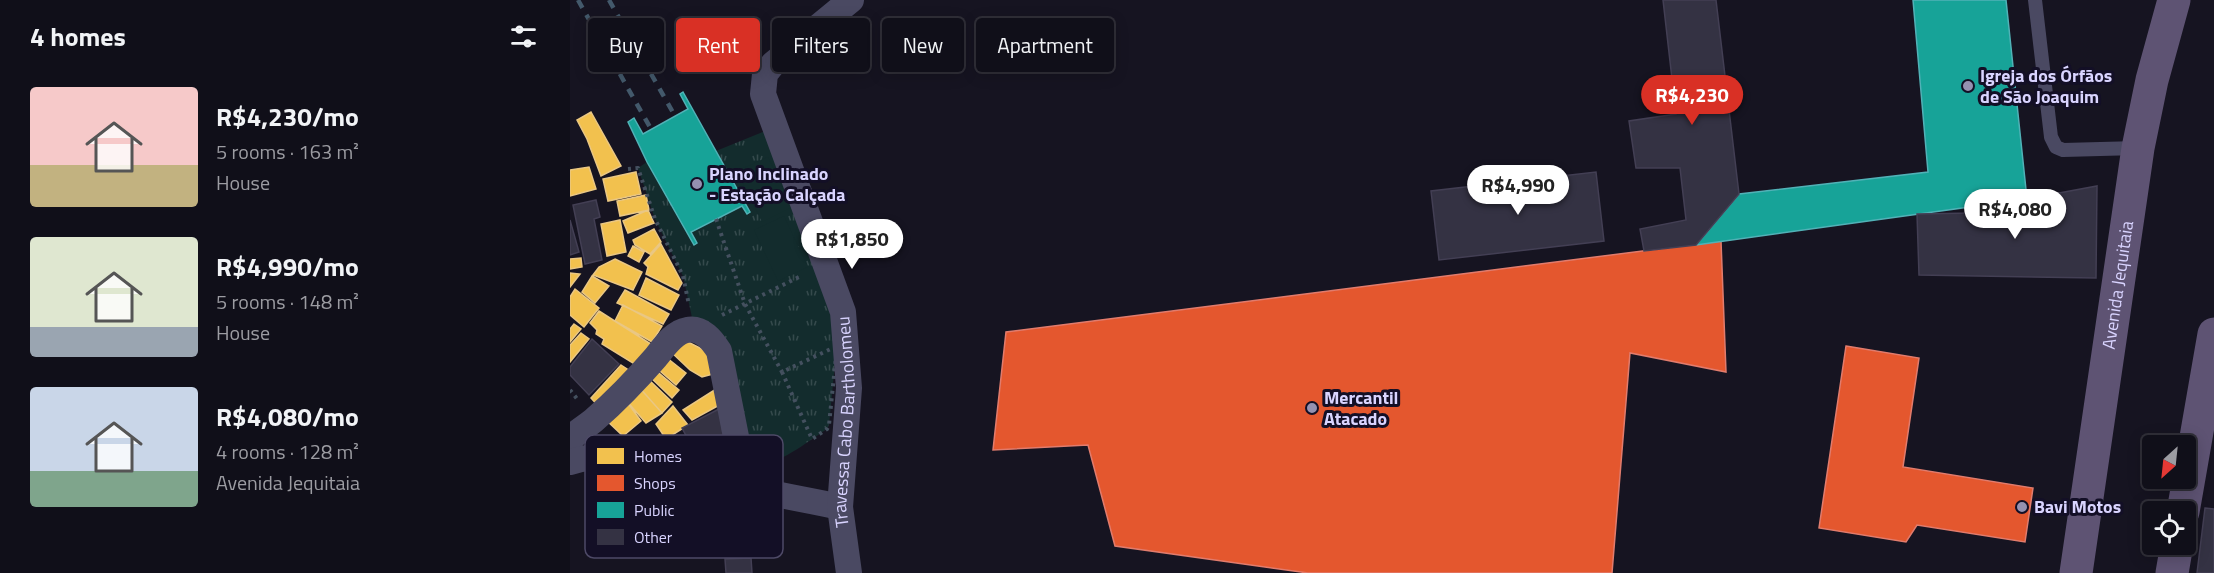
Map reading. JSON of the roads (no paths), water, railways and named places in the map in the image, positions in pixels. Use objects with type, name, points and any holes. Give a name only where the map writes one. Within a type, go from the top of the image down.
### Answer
[{"type":"main road","name":"Avenida Jequitaia","points":[[2076,573],[2138,148],[2152,80],[2174,0]]},
{"type":"main road","points":[[2184,501],[2214,334]]},
{"type":"main road","points":[[2172,573],[2175,555]]},
{"type":"street","name":"Travessa Cabo Bartholomeu","points":[[849,573],[840,507],[849,387],[843,312],[763,94],[763,84],[765,74],[773,64],[851,0]]},
{"type":"street","points":[[570,441],[619,397],[672,339],[684,331],[695,329],[707,335],[719,351],[736,435]]},
{"type":"street","points":[[570,462],[585,457]]},
{"type":"street","points":[[783,495],[840,507]]},
{"type":"lane","points":[[2035,0],[2051,137],[2056,147],[2063,150],[2138,148]]},
{"type":"railway","points":[[578,0],[651,129]]},
{"type":"railway","points":[[609,0],[675,116]]},
{"type":"place","name":"Igreja dos Órfãos de São Joaquim","points":[[1968,86]]},
{"type":"place","name":"Plano Inclinado - Estação Calçada","points":[[697,184]]},
{"type":"place","name":"Mercantil Atacado","points":[[1312,408]]},
{"type":"place","name":"Bavi Motos","points":[[2022,507]]}]
